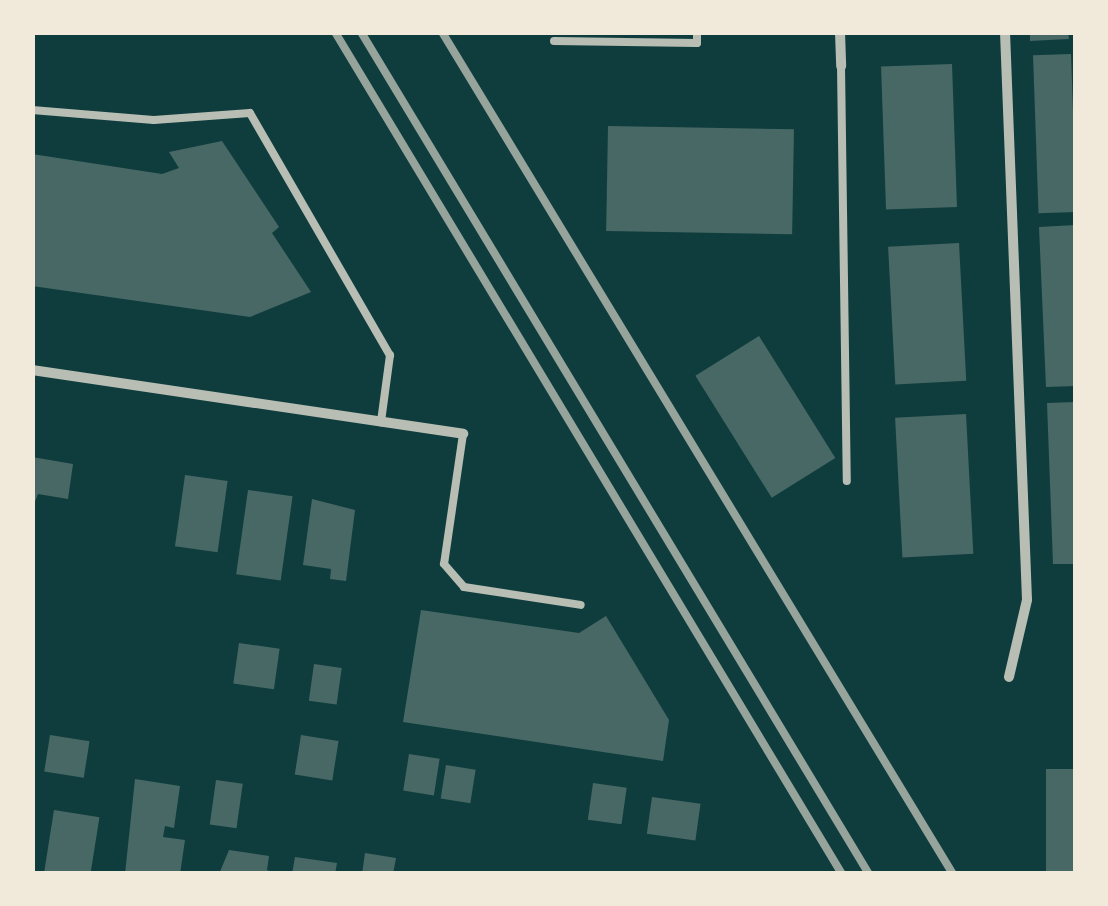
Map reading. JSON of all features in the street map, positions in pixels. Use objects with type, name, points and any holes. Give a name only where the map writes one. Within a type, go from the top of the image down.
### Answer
[{"type":"street","points":[[840,32],[841,66]]},
{"type":"street","points":[[1006,32],[1027,600],[1009,676]]},
{"type":"street","points":[[32,370],[462,434]]},
{"type":"lane","points":[[554,41],[697,43],[697,32]]},
{"type":"lane","points":[[841,66],[847,481]]},
{"type":"lane","points":[[32,110],[154,120],[250,113],[390,356],[381,422]]},
{"type":"lane","points":[[462,434],[444,564],[464,587],[582,605]]},
{"type":"building","points":[[1030,32],[1068,32],[1069,39],[1030,41]]},
{"type":"building","points":[[1071,54],[1076,212],[1039,213],[1033,55]]},
{"type":"building","points":[[952,64],[957,207],[886,209],[881,66]]},
{"type":"building","points":[[608,126],[794,129],[792,234],[606,231]]},
{"type":"building","points":[[222,141],[279,227],[272,233],[311,292],[250,317],[32,286],[32,154],[162,174],[179,168],[169,152]]},
{"type":"building","points":[[1076,225],[1076,386],[1046,387],[1039,227]]},
{"type":"building","points":[[959,243],[966,381],[895,385],[888,247]]},
{"type":"building","points":[[759,336],[835,458],[772,498],[695,376]]},
{"type":"building","points":[[1076,402],[1076,564],[1053,564],[1047,403]]},
{"type":"building","points":[[966,414],[973,554],[902,558],[895,418]]},
{"type":"building","points":[[32,457],[73,464],[68,499],[38,494],[32,509]]},
{"type":"building","points":[[185,475],[228,481],[218,552],[175,546]]},
{"type":"building","points":[[248,490],[293,496],[281,580],[236,574]]},
{"type":"building","points":[[312,499],[355,510],[346,581],[330,579],[331,569],[303,565]]},
{"type":"building","points":[[421,610],[579,633],[606,616],[669,720],[663,761],[403,722]]},
{"type":"building","points":[[239,643],[280,649],[274,689],[233,684]]},
{"type":"building","points":[[314,664],[342,668],[337,705],[309,701]]},
{"type":"building","points":[[50,735],[90,741],[84,778],[44,772]]},
{"type":"building","points":[[301,735],[339,741],[332,780],[295,775]]},
{"type":"building","points":[[409,754],[440,759],[434,795],[403,791]]},
{"type":"building","points":[[446,765],[476,770],[470,803],[441,799]]},
{"type":"building","points":[[1046,769],[1076,769],[1076,874],[1046,874]]},
{"type":"building","points":[[135,779],[180,786],[174,828],[165,826],[163,837],[185,840],[180,874],[125,874]]},
{"type":"building","points":[[216,780],[243,784],[236,828],[210,825]]},
{"type":"building","points":[[593,783],[627,788],[622,824],[588,820]]},
{"type":"building","points":[[652,797],[701,804],[695,840],[647,834]]},
{"type":"building","points":[[54,810],[99,817],[90,874],[44,874]]},
{"type":"building","points":[[229,850],[269,856],[267,870],[278,874],[219,874]]},
{"type":"building","points":[[365,853],[396,858],[393,874],[362,874]]},
{"type":"building","points":[[295,857],[337,863],[335,874],[292,874]]},
{"type":"railway","points":[[335,32],[842,874]]},
{"type":"railway","points":[[361,32],[869,874]]},
{"type":"railway","points":[[442,32],[953,874]]}]
